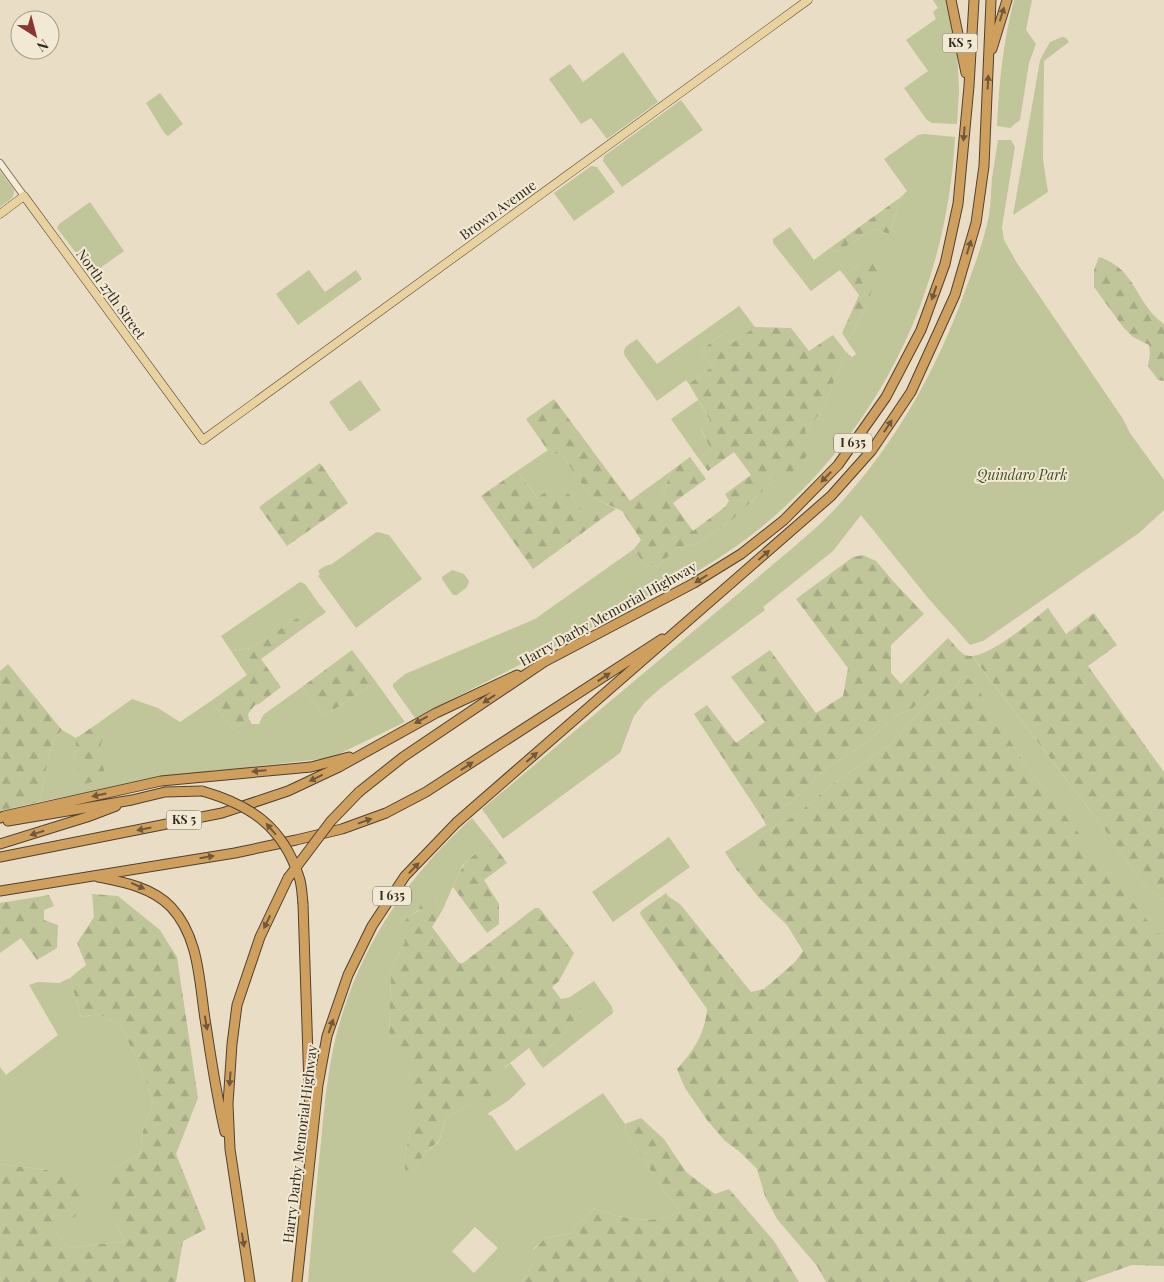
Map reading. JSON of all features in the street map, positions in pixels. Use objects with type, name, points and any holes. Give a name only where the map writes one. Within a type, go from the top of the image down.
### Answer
[{"type":"highway","name":"KS 5","points":[[951,0],[969,86]]},
{"type":"highway","name":"Harry Darby Memorial Highway","points":[[250,1282],[230,1148],[228,1104],[232,1044],[237,1005],[260,937],[288,878],[331,821],[359,792],[403,757],[544,662],[694,583],[741,554],[784,520],[838,465],[886,397],[921,330],[945,264],[958,204],[969,86],[974,0]]},
{"type":"highway","name":"Harry Darby Memorial Highway","points":[[298,1282],[318,1085],[327,1036],[348,975],[372,926],[405,876],[456,823],[831,496],[872,450],[912,392],[955,295],[976,223],[984,166],[991,0]]},
{"type":"highway","name":"KS 5","points":[[988,61],[1006,0]]},
{"type":"highway","points":[[0,890],[235,853],[342,829],[386,813],[426,792],[688,622]]},
{"type":"highway","name":"KS 5","points":[[0,858],[222,813],[288,791],[436,713],[544,662]]},
{"type":"highway","points":[[0,818],[161,781],[311,767],[359,755]]},
{"type":"highway","points":[[0,822],[132,800],[165,792],[202,791],[235,802],[254,813],[269,826],[290,854],[300,879],[303,904],[306,1029],[312,1148]]},
{"type":"highway","points":[[0,844],[87,817],[132,800]]},
{"type":"highway","points":[[90,876],[132,883],[153,894],[170,906],[186,927],[195,952],[218,1103],[230,1148]]},
{"type":"main road","name":"Brown Avenue","points":[[204,440],[808,0]]},
{"type":"main road","name":"North 27th Street","points":[[24,196],[204,440]]},
{"type":"main road","points":[[0,214],[24,196]]},
{"type":"street","name":"North 27th Street","points":[[0,163],[24,196]]},
{"type":"green space","points":[[933,0],[947,0],[957,48],[959,91],[957,124],[932,123],[927,120],[904,88],[928,71],[906,40],[936,19],[933,12],[938,8]]},
{"type":"green space","points":[[1014,0],[1032,0],[1026,30],[1036,44],[1029,63],[1020,120],[1010,128],[997,126],[1002,63]]},
{"type":"green space","points":[[1062,37],[1066,38],[1069,42],[1044,61],[1043,160],[1048,192],[1013,215],[1040,60],[1050,42]]},
{"type":"green space","points":[[623,52],[658,102],[607,139],[591,118],[581,124],[549,79],[570,64],[583,82]]},
{"type":"green space","points":[[160,93],[183,124],[168,136],[146,103]]},
{"type":"green space","points":[[681,100],[703,130],[622,187],[603,161],[604,156]]},
{"type":"green space","points":[[918,135],[955,137],[949,195],[938,251],[920,305],[898,357],[870,406],[836,452],[798,495],[754,533],[719,558],[646,600],[415,718],[393,687],[393,684],[405,674],[535,619],[634,549],[645,566],[659,565],[677,548],[696,544],[731,521],[778,476],[805,431],[822,411],[846,352],[852,357],[856,354],[848,342],[867,304],[860,264],[844,275],[840,270],[811,291],[773,243],[773,239],[790,227],[814,260],[830,248],[837,252],[874,229],[889,234],[901,197],[907,191],[884,159]]},
{"type":"green space","name":"Quindaro Park","points":[[998,140],[1011,140],[1015,147],[1002,227],[1004,240],[1017,263],[1123,419],[1130,433],[1164,480],[1164,510],[1139,533],[983,641],[970,645],[928,598],[861,515],[833,551],[763,607],[765,610],[662,687],[645,702],[634,716],[620,753],[503,839],[482,809],[820,524],[855,486],[894,435],[911,408],[941,351],[979,254],[989,215]]},
{"type":"green space","points":[[591,166],[597,167],[615,192],[574,221],[554,193]]},
{"type":"green space","points":[[0,171],[14,190],[14,193],[12,198],[0,207]]},
{"type":"green space","points":[[901,197],[889,234],[874,229],[837,252],[830,248]]},
{"type":"green space","points":[[90,202],[124,251],[92,274],[57,228],[59,224]]},
{"type":"green space","points":[[1099,257],[1112,263],[1129,278],[1147,307],[1164,324],[1164,381],[1158,380],[1148,366],[1149,345],[1133,337],[1123,327],[1094,287],[1094,270]]},
{"type":"green space","points":[[876,263],[879,270],[867,304],[848,342],[842,333],[859,295],[844,275],[860,264]]},
{"type":"green space","points":[[309,270],[325,292],[356,270],[362,279],[298,325],[276,294]]},
{"type":"green space","points":[[739,306],[755,327],[731,345],[721,335],[700,351],[713,366],[689,384],[686,380],[657,401],[625,356],[624,350],[627,346],[637,339],[657,364]]},
{"type":"green space","points":[[755,327],[791,328],[809,351],[833,335],[846,352],[822,411],[805,431],[812,450],[791,473],[778,476],[731,521],[696,544],[677,548],[659,565],[645,566],[634,549],[641,540],[622,511],[591,497],[562,455],[549,452],[526,419],[554,399],[630,501],[638,495],[653,512],[664,492],[671,471],[690,457],[706,479],[673,503],[693,531],[725,507],[729,501],[725,494],[751,475],[734,452],[708,471],[699,459],[711,450],[701,429],[710,420],[689,384],[713,366],[700,351],[721,335],[731,344]]},
{"type":"green space","points":[[360,380],[381,410],[349,431],[329,402]]},
{"type":"green space","points":[[698,400],[710,420],[701,430],[711,450],[699,459],[671,419]]},
{"type":"green space","points":[[548,450],[562,455],[591,497],[616,509],[600,520],[596,512],[579,509],[569,494],[551,489],[538,499],[517,471]]},
{"type":"green space","points":[[320,463],[348,503],[287,546],[259,507]]},
{"type":"green space","points":[[517,471],[537,498],[551,488],[569,494],[579,508],[596,512],[600,520],[533,569],[481,496]]},
{"type":"green space","points":[[671,471],[664,492],[653,513],[638,495]]},
{"type":"green space","points":[[378,532],[389,535],[422,579],[356,628],[318,576],[320,574],[318,571],[332,564]]},
{"type":"green space","points":[[863,555],[876,561],[924,614],[891,645],[891,673],[901,684],[948,638],[965,655],[973,656],[983,653],[1008,639],[1048,608],[1066,634],[1094,613],[1117,645],[1088,666],[1164,772],[1164,901],[1142,883],[1105,830],[973,657],[963,674],[975,684],[1024,763],[1157,933],[1164,934],[1164,1266],[1132,1265],[1084,1282],[826,1282],[817,1266],[777,1219],[765,1196],[757,1169],[740,1152],[725,1141],[707,1120],[685,1088],[677,1069],[698,1041],[704,1026],[707,1009],[642,917],[640,913],[642,910],[666,893],[680,904],[751,992],[764,989],[794,963],[803,951],[787,925],[760,899],[736,869],[741,860],[756,860],[757,838],[765,831],[795,816],[830,786],[890,745],[923,708],[956,687],[963,675],[933,689],[912,709],[897,715],[866,743],[828,767],[791,802],[763,819],[694,714],[707,705],[736,743],[765,722],[731,677],[770,650],[816,713],[843,696],[848,668],[796,599],[853,557]]},
{"type":"green space","points":[[452,570],[464,574],[469,581],[467,587],[457,595],[453,595],[442,579]]},
{"type":"green space","points":[[300,582],[305,584],[319,604],[251,648],[231,651],[221,636]]},
{"type":"green space","points":[[319,604],[326,612],[261,659],[281,687],[255,705],[248,714],[249,719],[233,729],[211,701],[247,675],[231,651],[251,648]]},
{"type":"green space","points":[[352,650],[376,682],[324,716],[302,687]]},
{"type":"green space","points":[[972,656],[1105,830],[1142,883],[1164,901],[1164,934],[1157,934],[1024,763],[975,685],[963,675],[956,687],[923,708],[890,745],[830,786],[795,816],[765,831],[757,838],[757,860],[742,860],[736,869],[725,852],[766,825],[763,819],[791,802],[828,767],[866,743],[897,715],[912,709],[933,689],[963,674]]},
{"type":"green space","points":[[8,664],[62,730],[52,743],[39,802],[0,811],[0,671]]},
{"type":"green space","points":[[376,682],[405,722],[339,754],[321,759],[162,777],[39,802],[52,743],[62,730],[76,738],[74,760],[98,753],[103,735],[97,724],[132,699],[158,708],[180,722],[211,701],[233,729],[249,719],[252,724],[259,724],[263,715],[302,687],[324,716]]},
{"type":"green space","points":[[97,724],[104,735],[98,753],[107,778],[85,784],[74,760],[76,738]]},
{"type":"green space","points":[[472,818],[493,844],[473,855],[462,866],[442,911],[434,899],[407,918],[405,942],[391,968],[389,1043],[408,1067],[411,1079],[411,1125],[405,1157],[412,1171],[425,1153],[439,1142],[446,1118],[473,1102],[510,1063],[526,1084],[508,1101],[487,1114],[492,1116],[516,1151],[603,1093],[625,1124],[626,1133],[665,1192],[680,1211],[661,1219],[649,1220],[625,1218],[594,1208],[585,1219],[578,1222],[572,1233],[545,1238],[533,1249],[533,1264],[522,1282],[308,1282],[326,1094],[334,1046],[342,1015],[352,986],[378,933],[411,883],[450,839]],"holes":[[[475,1227],[498,1248],[474,1273],[452,1251]]]},
{"type":"green space","points":[[669,837],[690,867],[613,922],[592,892]]},
{"type":"green space","points":[[493,844],[507,863],[484,880],[499,904],[499,924],[487,933],[453,887],[460,871],[468,860]]},
{"type":"green space","points":[[92,894],[118,896],[160,930],[177,957],[198,1098],[176,1154],[206,1229],[183,1241],[176,1282],[0,1282],[0,1164],[46,1170],[82,1184],[81,1213],[53,1229],[68,1248],[126,1241],[113,1220],[108,1189],[115,1168],[140,1153],[143,1131],[153,1103],[145,1078],[121,1026],[99,1014],[81,1017],[70,978],[86,965],[77,943],[94,917]]},
{"type":"green space","points":[[49,895],[54,906],[44,910],[44,920],[58,925],[57,948],[37,960],[21,938],[0,953],[0,903]]},
{"type":"green space","points":[[423,899],[434,899],[442,911],[432,927],[459,963],[463,963],[535,908],[541,910],[574,953],[559,981],[552,987],[561,999],[570,997],[582,1010],[561,1037],[536,1059],[529,1048],[506,1066],[485,1107],[473,1102],[446,1118],[439,1141],[425,1153],[412,1171],[405,1170],[405,1157],[411,1125],[411,1079],[408,1067],[389,1044],[391,968],[405,942],[400,931],[407,918],[418,911]]},
{"type":"green space","points":[[70,978],[81,1017],[99,1014],[121,1026],[145,1078],[153,1103],[143,1131],[140,1153],[115,1168],[113,1220],[126,1241],[68,1248],[53,1229],[46,1170],[0,1164],[0,1067],[6,1075],[58,1035],[29,985],[38,982],[59,983]]},
{"type":"green space","points":[[594,981],[612,1007],[613,1013],[543,1068],[536,1059],[561,1037],[581,1011],[570,997]]},
{"type":"green space","points":[[641,1118],[664,1139],[686,1172],[715,1194],[729,1189],[774,1241],[799,1282],[522,1282],[533,1264],[533,1250],[545,1238],[572,1233],[578,1222],[585,1219],[594,1208],[625,1218],[649,1220],[661,1219],[680,1211],[665,1192],[626,1133],[625,1124]]}]
